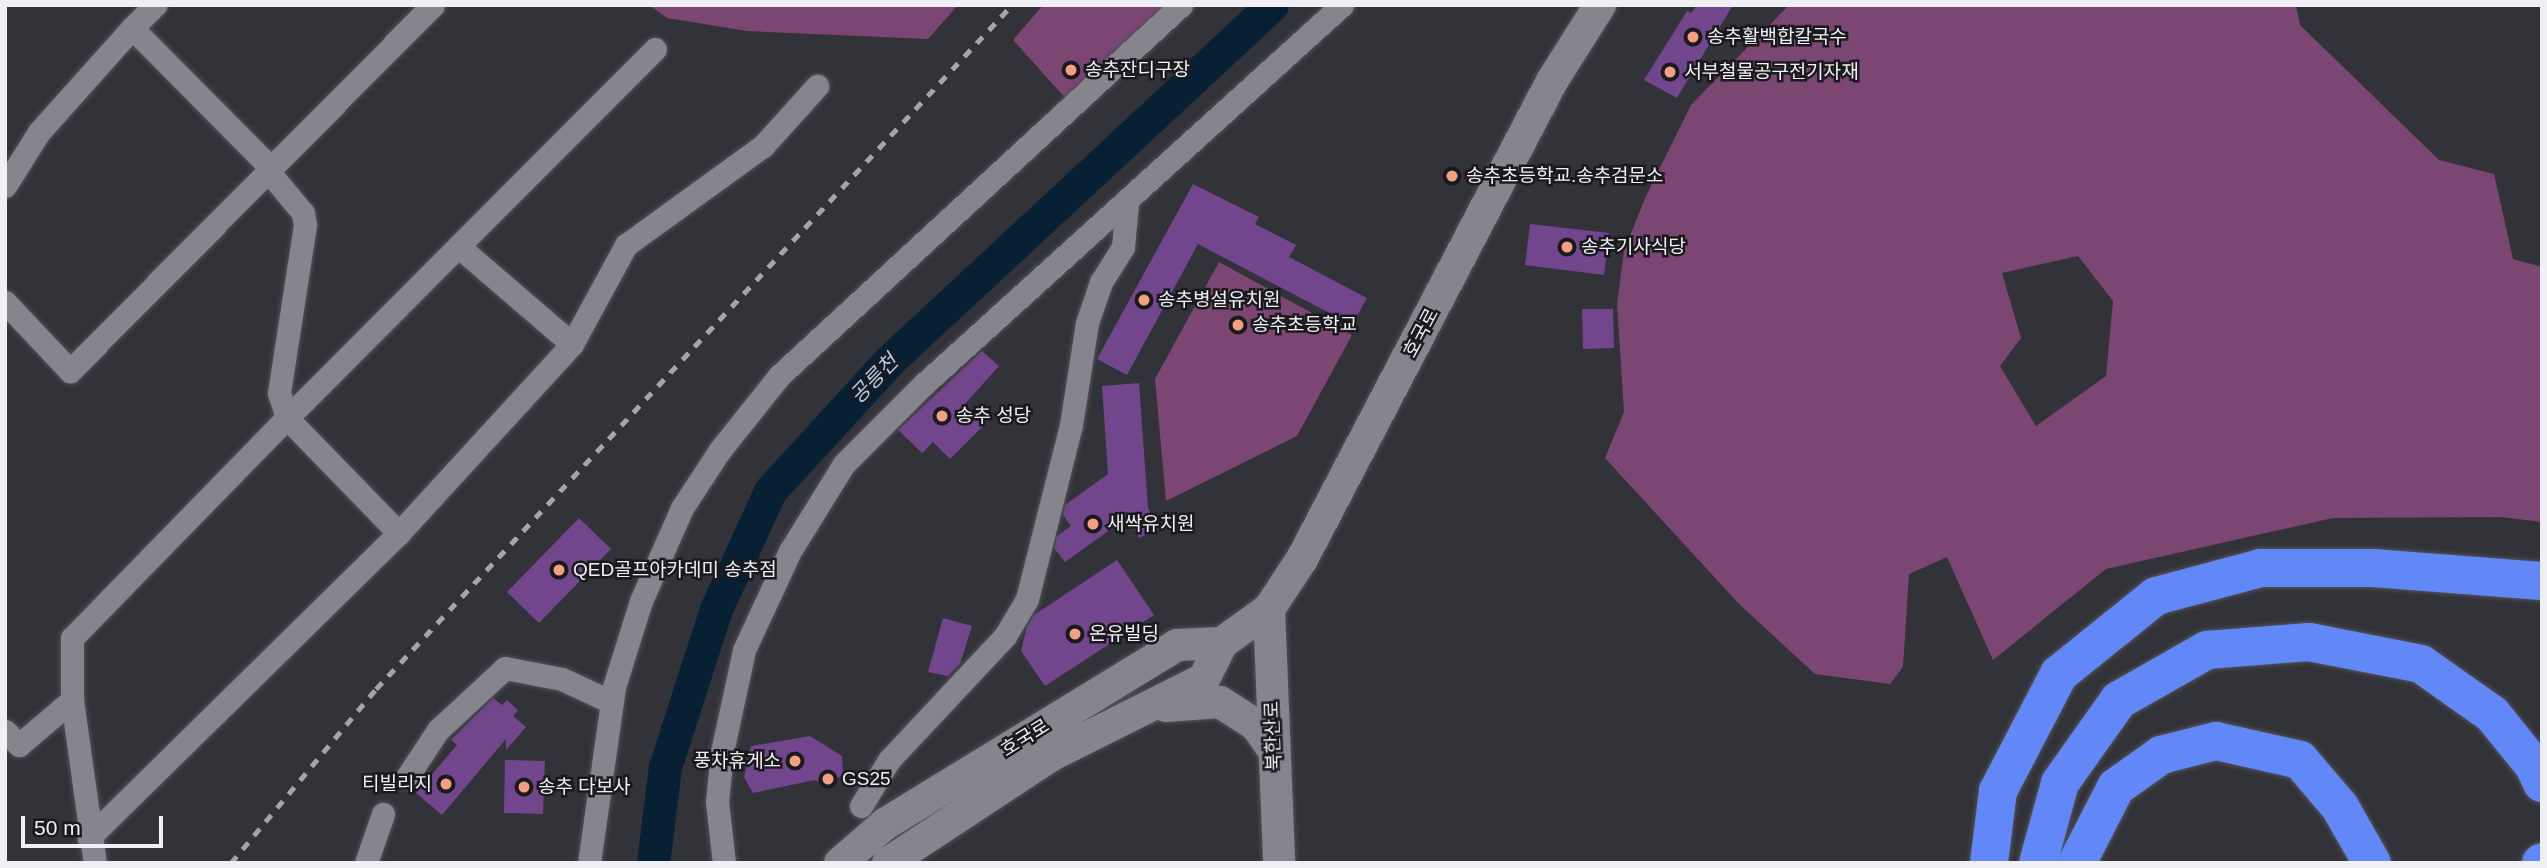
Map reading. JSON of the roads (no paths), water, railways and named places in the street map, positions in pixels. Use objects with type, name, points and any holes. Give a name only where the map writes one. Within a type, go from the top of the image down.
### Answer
[{"type":"highway","points":[[1989,863],[1998,791],[2059,674],[2156,596],[2261,568],[2373,568],[2542,582]]},
{"type":"highway","points":[[2038,863],[2060,783],[2119,700],[2207,650],[2309,642],[2421,664],[2492,714],[2534,766],[2542,783]]},
{"type":"highway","points":[[2077,863],[2116,787],[2161,755],[2217,741],[2300,760],[2340,807],[2372,863]]},
{"type":"street","points":[[5,186],[39,132],[155,5]]},
{"type":"street","points":[[5,302],[70,371],[433,5]]},
{"type":"street","points":[[589,863],[611,702],[641,601],[682,508],[720,450],[779,376],[1181,5]]},
{"type":"street","points":[[724,863],[717,802],[731,706],[744,650],[790,551],[844,464],[875,430],[1127,204],[1342,5]]},
{"type":"street","name":"호국로","points":[[887,863],[1050,756],[1157,706],[1204,680],[1222,643],[1269,609],[1308,547],[1552,81],[1600,5]]},
{"type":"street","points":[[132,28],[270,170],[303,213],[305,225],[279,393],[287,418],[399,533]]},
{"type":"street","points":[[95,863],[89,838],[72,700],[72,638],[655,49]]},
{"type":"street","points":[[89,838],[399,533],[572,344],[626,244],[763,146],[817,86]]},
{"type":"street","points":[[861,806],[888,760],[996,646],[1027,599],[1071,425],[1087,323],[1101,282],[1123,247],[1127,204]]},
{"type":"street","points":[[458,246],[572,344]]},
{"type":"street","name":"북한산로","points":[[1269,609],[1279,863]]},
{"type":"street","name":"호국로","points":[[839,863],[885,824],[1177,645],[1222,643]]},
{"type":"street","points":[[407,777],[438,730],[505,668],[562,679],[611,702]]},
{"type":"street","points":[[5,731],[19,745],[72,700]]},
{"type":"street","points":[[1157,706],[1220,702],[1256,725],[1273,750]]},
{"type":"street","points":[[366,863],[383,814]]},
{"type":"waterway","name":"공릉천","points":[[653,863],[665,767],[716,609],[770,491],[889,361],[1272,5]]},
{"type":"railway","points":[[231,863],[376,689],[1012,5]]},
{"type":"place","name":"송추활백합칼국수","points":[[1693,37]]},
{"type":"place","name":"송추잔디구장","points":[[1071,70]]},
{"type":"place","name":"서부철물공구전기자재","points":[[1670,72]]},
{"type":"place","name":"송추초등학교.송추검문소","points":[[1452,176]]},
{"type":"place","name":"송추기사식당","points":[[1567,247]]},
{"type":"place","name":"송추병설유치원","points":[[1144,300]]},
{"type":"place","name":"송추초등학교","points":[[1238,325]]},
{"type":"place","name":"송추 성당","points":[[942,416]]},
{"type":"place","name":"새싹유치원","points":[[1093,524]]},
{"type":"place","name":"QED골프아카데미 송추점","points":[[559,570]]},
{"type":"place","name":"온유빌딩","points":[[1075,634]]},
{"type":"place","name":"풍차휴게소","points":[[795,761]]},
{"type":"place","name":"GS25","points":[[828,779]]},
{"type":"place","name":"티빌리지","points":[[446,784]]},
{"type":"place","name":"송추 다보사","points":[[524,787]]}]
